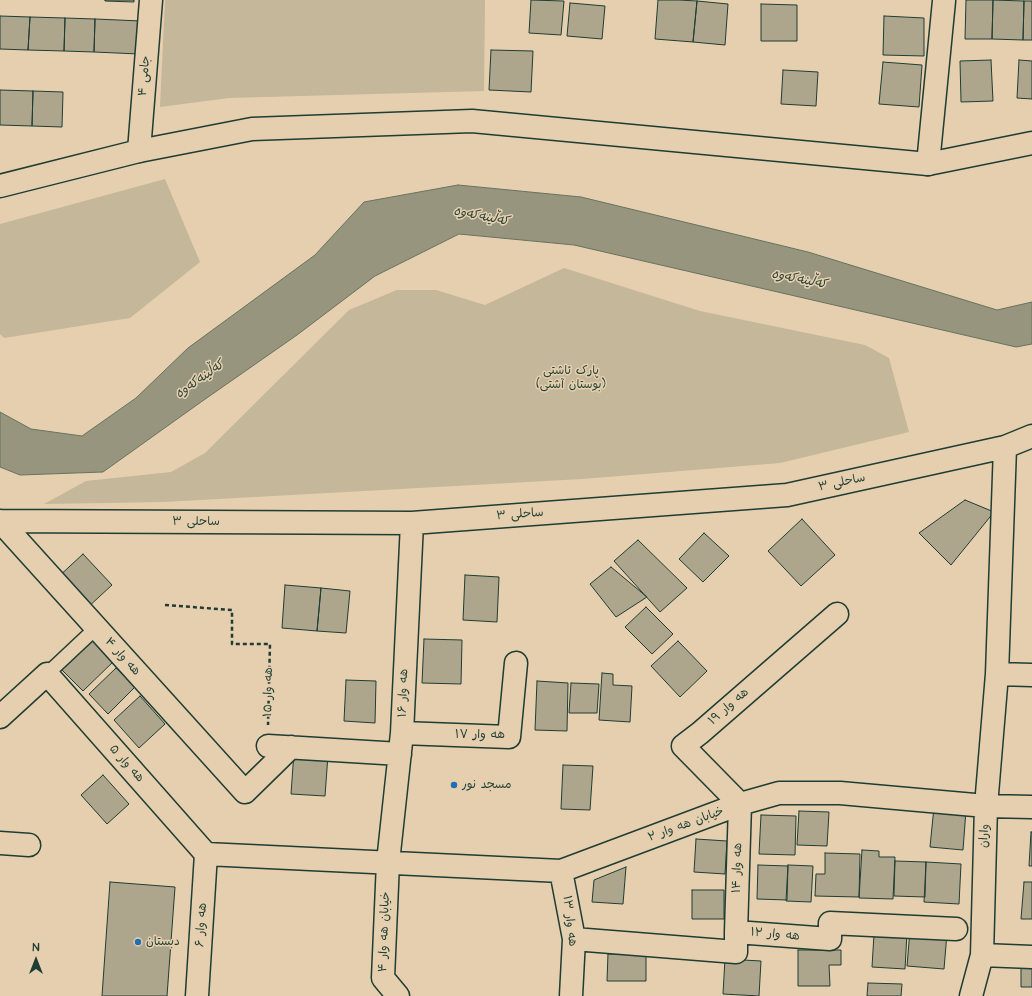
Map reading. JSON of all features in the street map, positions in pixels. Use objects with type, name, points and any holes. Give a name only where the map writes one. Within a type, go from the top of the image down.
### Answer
[{"type":"street","name":"جامی ۴","points":[[139,151],[151,0]]},
{"type":"street","points":[[928,164],[940,0]]},
{"type":"street","points":[[0,186],[139,151],[252,129],[472,121],[928,164],[1032,143]]},
{"type":"street","name":"ساحلی ۳","points":[[0,521],[412,523],[786,495],[1005,447],[1032,436]]},
{"type":"street","name":"واران","points":[[971,996],[982,955],[986,806],[997,674],[1005,447]]},
{"type":"street","name":"هه وار ۴","points":[[0,521],[245,792],[291,747]]},
{"type":"street","name":"هه وار ۱۶","points":[[388,862],[401,744],[412,523]]},
{"type":"street","name":"هه وار ۱۹","points":[[740,804],[683,746],[837,614]]},
{"type":"street","name":"هه وار ۱۷","points":[[401,744],[510,737],[516,663]]},
{"type":"street","points":[[0,717],[46,674]]},
{"type":"street","name":"هه وار ۵","points":[[46,674],[206,854]]},
{"type":"street","points":[[997,674],[1032,675]]},
{"type":"street","points":[[268,746],[291,747],[401,744]]},
{"type":"street","name":"خیابان هه وار ۲","points":[[206,854],[561,871],[740,804],[779,793],[840,793],[986,806],[1032,807]]},
{"type":"street","name":"هه وار ۱۴","points":[[736,932],[740,804]]},
{"type":"street","points":[[0,843],[29,845]]},
{"type":"street","name":"هه وار ۶","points":[[197,996],[206,854]]},
{"type":"street","name":"خیابان هه وار ۴","points":[[388,862],[383,978],[398,996]]},
{"type":"street","name":"هه وار ۱۳","points":[[561,871],[574,939],[571,996]]},
{"type":"street","name":"هه وار ۱۲","points":[[574,939],[736,952],[736,932],[830,939],[830,923],[956,929]]},
{"type":"street","points":[[982,955],[1032,957]]},
{"type":"lane","points":[[46,674],[96,628]]},
{"type":"path","name":"هه وار ۱۵","points":[[165,605],[232,610],[232,644],[270,644],[268,746]]},
{"type":"green space","points":[[165,0],[485,0],[484,91],[229,98],[160,107]]},
{"type":"green space","points":[[165,179],[200,262],[130,318],[4,338],[0,334],[0,224]]},
{"type":"green space","name":"پارک ئاشتی (بوستان آشتی)","points":[[564,268],[700,311],[865,345],[889,358],[909,432],[780,463],[582,479],[164,502],[44,504],[86,481],[171,472],[205,453],[349,310],[397,290],[436,290],[485,305]]},
{"type":"water","name":"کەڵینەکەوە","points":[[458,185],[581,197],[808,252],[997,310],[1032,302],[1032,344],[1016,347],[574,245],[459,234],[375,276],[297,335],[103,472],[20,475],[0,467],[0,412],[31,429],[82,436],[136,398],[188,348],[315,255],[364,202]]},
{"type":"building","points":[[134,0],[134,2],[105,1]]},
{"type":"building","points":[[531,0],[564,1],[561,35],[529,33]]},
{"type":"building","points":[[658,0],[697,1],[693,42],[655,39]]},
{"type":"building","points":[[966,0],[993,0],[992,39],[965,39]]},
{"type":"building","points":[[993,0],[1024,1],[1023,40],[992,39]]},
{"type":"building","points":[[697,1],[728,4],[725,45],[693,42]]},
{"type":"building","points":[[1024,1],[1032,1],[1032,40],[1023,40]]},
{"type":"building","points":[[570,3],[605,6],[602,39],[567,36]]},
{"type":"building","points":[[761,4],[797,5],[797,41],[761,41]]},
{"type":"building","points":[[0,16],[30,17],[28,50],[0,49]]},
{"type":"building","points":[[884,16],[924,18],[924,56],[883,55]]},
{"type":"building","points":[[30,17],[65,18],[64,51],[28,50]]},
{"type":"building","points":[[65,18],[95,19],[94,52],[64,51]]},
{"type":"building","points":[[95,19],[141,21],[139,54],[94,52]]},
{"type":"building","points":[[491,50],[533,51],[531,92],[489,90]]},
{"type":"building","points":[[991,60],[993,101],[961,102],[960,61]]},
{"type":"building","points":[[1019,60],[1032,61],[1032,99],[1017,98]]},
{"type":"building","points":[[883,62],[922,65],[919,107],[879,104]]},
{"type":"building","points":[[783,70],[818,72],[816,106],[781,104]]},
{"type":"building","points":[[0,90],[33,91],[32,126],[0,125]]},
{"type":"building","points":[[33,91],[63,92],[62,127],[32,126]]},
{"type":"building","points":[[965,500],[994,512],[951,565],[919,533]]},
{"type":"building","points":[[802,519],[835,555],[801,586],[768,551]]},
{"type":"building","points":[[704,533],[729,556],[703,582],[679,559]]},
{"type":"building","points":[[638,540],[687,588],[660,612],[614,561]]},
{"type":"building","points":[[83,554],[112,585],[86,609],[56,579]]},
{"type":"building","points":[[611,567],[647,597],[616,617],[590,584]]},
{"type":"building","points":[[465,575],[499,577],[497,622],[463,620]]},
{"type":"building","points":[[285,585],[321,588],[317,631],[282,628]]},
{"type":"building","points":[[321,588],[350,591],[346,633],[317,631]]},
{"type":"building","points":[[646,607],[673,634],[652,654],[625,627]]},
{"type":"building","points":[[424,639],[462,640],[461,684],[422,683]]},
{"type":"building","points":[[92,640],[114,661],[83,691],[62,670]]},
{"type":"building","points":[[678,641],[707,671],[680,697],[651,666]]},
{"type":"building","points":[[116,668],[135,687],[108,714],[89,694]]},
{"type":"building","points":[[602,673],[613,674],[613,685],[632,686],[630,722],[599,720]]},
{"type":"building","points":[[346,680],[376,681],[375,723],[344,721]]},
{"type":"building","points":[[537,681],[568,683],[567,731],[535,730]]},
{"type":"building","points":[[571,683],[599,684],[597,713],[569,713]]},
{"type":"building","points":[[140,696],[165,724],[139,748],[114,720]]},
{"type":"building","points":[[294,752],[328,755],[325,796],[291,794]]},
{"type":"building","points":[[563,765],[593,766],[590,810],[561,809]]},
{"type":"building","points":[[103,775],[129,804],[107,824],[81,795]]},
{"type":"building","points":[[934,807],[966,810],[963,850],[930,847]]},
{"type":"building","points":[[799,811],[829,812],[827,846],[797,845]]},
{"type":"building","points":[[761,815],[796,816],[795,855],[759,854]]},
{"type":"building","points":[[1031,832],[1032,866],[1029,866]]},
{"type":"building","points":[[696,839],[727,841],[725,874],[694,872]]},
{"type":"building","points":[[862,850],[879,851],[879,857],[895,857],[893,899],[859,898]]},
{"type":"building","points":[[825,853],[860,854],[859,897],[815,896],[816,874],[825,874]]},
{"type":"building","points":[[895,861],[926,862],[925,897],[894,896]]},
{"type":"building","points":[[926,862],[961,864],[959,904],[924,902]]},
{"type":"building","points":[[758,865],[788,866],[787,900],[757,899]]},
{"type":"building","points":[[788,865],[813,866],[811,902],[786,901]]},
{"type":"building","points":[[626,867],[623,904],[592,902],[594,880]]},
{"type":"building","name":"دبستان","points":[[110,882],[175,887],[167,996],[102,996]]},
{"type":"building","points":[[1024,882],[1032,882],[1032,919],[1021,919]]},
{"type":"building","points":[[692,890],[724,890],[724,919],[692,919]]},
{"type":"building","points":[[910,930],[947,933],[944,969],[907,966]]},
{"type":"building","points":[[907,933],[905,969],[872,967],[874,934]]},
{"type":"building","points":[[798,950],[841,950],[841,965],[829,965],[830,986],[798,986]]},
{"type":"building","points":[[608,954],[646,954],[646,981],[607,981]]},
{"type":"building","points":[[725,959],[761,961],[759,996],[723,994]]},
{"type":"building","points":[[1032,961],[1032,987],[1021,987],[1021,962]]},
{"type":"building","points":[[868,983],[902,984],[901,996],[867,996]]},
{"type":"place","name":"مسجد نور","points":[[454,785]]},
{"type":"place","name":"دبستان","points":[[138,942]]}]
